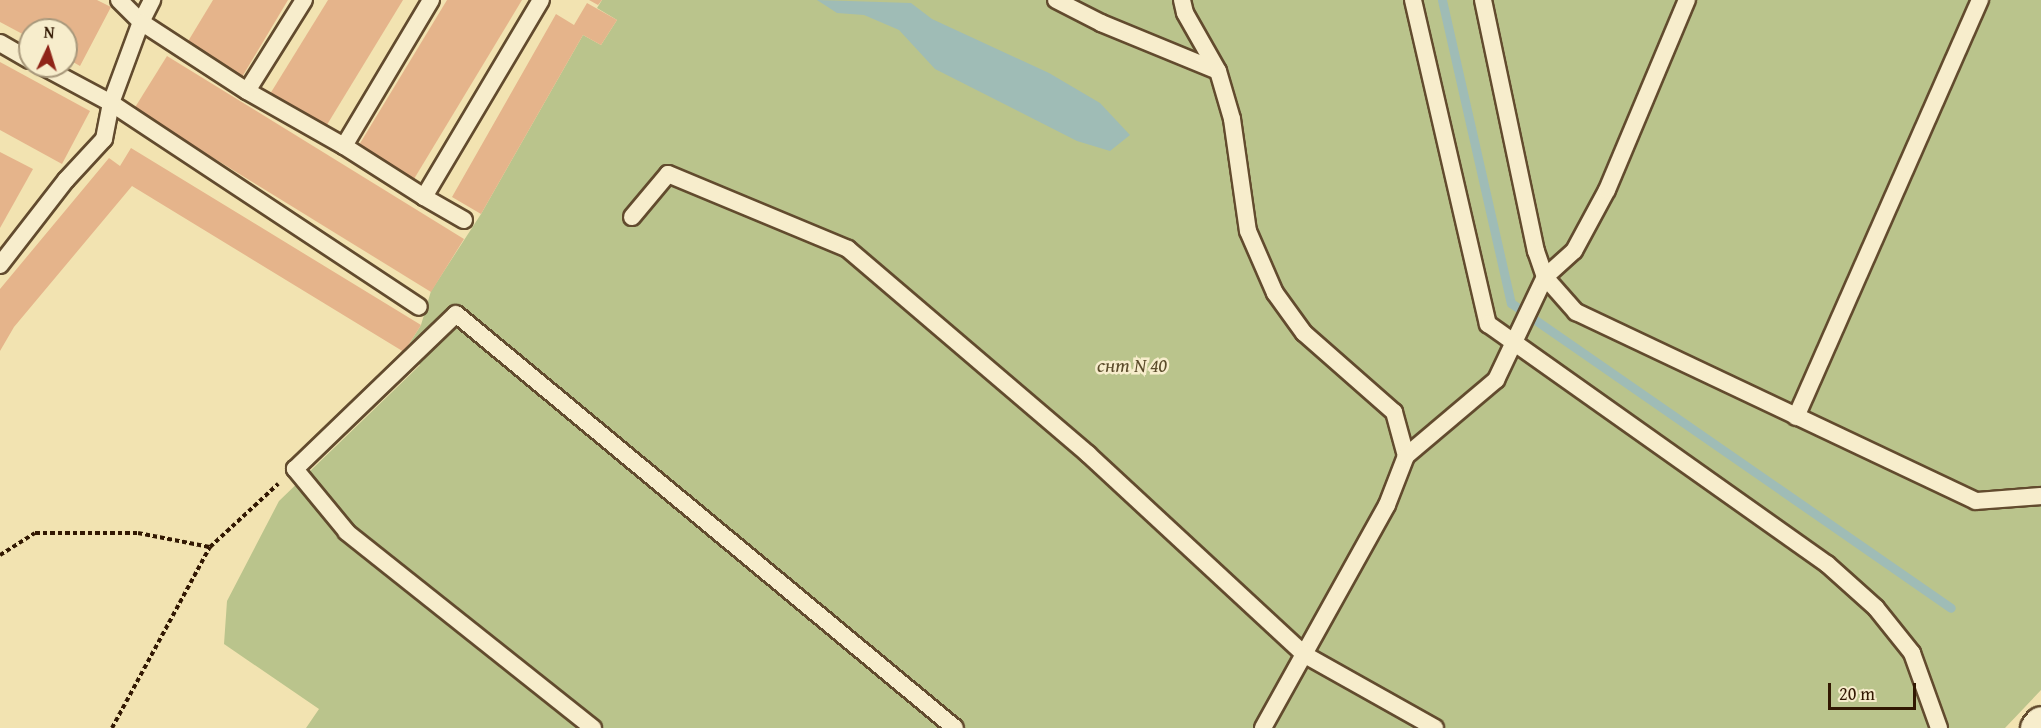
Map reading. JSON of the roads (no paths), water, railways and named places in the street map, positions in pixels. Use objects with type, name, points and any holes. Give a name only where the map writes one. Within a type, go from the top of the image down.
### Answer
[{"type":"street","points":[[2037,728],[2041,723]]},
{"type":"lane","points":[[119,0],[141,22],[247,90],[344,146],[464,220]]},
{"type":"lane","points":[[0,264],[66,180],[104,139],[111,103],[141,22],[152,0]]},
{"type":"lane","points":[[247,90],[304,0]]},
{"type":"lane","points":[[344,146],[431,0]]},
{"type":"lane","points":[[424,197],[541,0]]},
{"type":"lane","points":[[1056,0],[1101,23],[1218,71]]},
{"type":"lane","points":[[1182,0],[1185,13],[1218,71],[1232,119],[1248,231],[1275,293],[1304,333],[1395,412],[1406,456]]},
{"type":"lane","points":[[1413,0],[1488,324],[1827,564],[1876,608],[1912,653],[1939,728]]},
{"type":"lane","points":[[1483,0],[1536,251],[1545,277],[1576,312],[1976,501],[2041,496]]},
{"type":"lane","points":[[1263,728],[1388,505],[1406,456],[1496,380],[1512,341],[1545,277],[1574,251],[1607,190],[1687,0]]},
{"type":"lane","points":[[1796,417],[1980,0]]},
{"type":"lane","points":[[0,43],[18,53]]},
{"type":"lane","points":[[64,78],[111,103],[419,307]]},
{"type":"lane","points":[[632,217],[668,174],[848,249],[1088,454],[1305,655],[1435,728]]},
{"type":"lane","points":[[593,728],[347,532],[295,469],[456,314],[955,728]]},
{"type":"water","points":[[817,0],[911,3],[932,19],[1049,73],[1100,103],[1130,135],[1110,151],[1077,141],[935,69],[899,30],[864,15],[837,13]]},
{"type":"waterway","points":[[1442,0],[1511,303],[1951,608]]},
{"type":"park label","name":"снт N 40","points":[[1132,364]]}]
